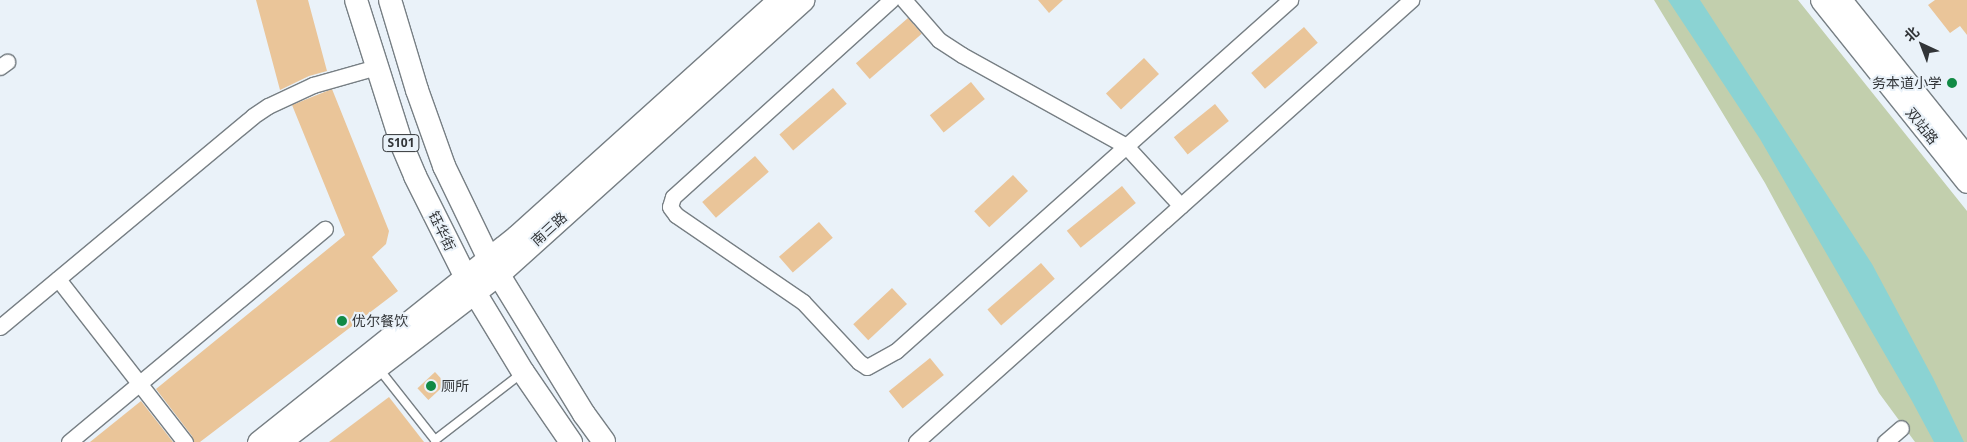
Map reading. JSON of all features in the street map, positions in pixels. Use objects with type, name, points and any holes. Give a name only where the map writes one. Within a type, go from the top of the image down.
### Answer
[{"type":"main road","name":"钰华街","points":[[356,0],[405,153],[470,285],[523,372],[571,442]]},
{"type":"main road","name":"S101","points":[[390,0],[414,81],[444,166],[493,267],[584,414],[604,442]]},
{"type":"street","name":"南三路","points":[[493,267],[778,0]]},
{"type":"street","name":"南三路","points":[[258,442],[493,267],[803,0]]},
{"type":"street","points":[[890,0],[673,197],[670,207],[676,215],[804,302],[858,362],[867,367],[896,351],[1285,2]]},
{"type":"street","points":[[904,0],[939,40],[962,55],[1126,146],[1181,206]]},
{"type":"street","points":[[916,442],[1410,0]]},
{"type":"street","name":"双站路","points":[[1821,0],[1967,182]]},
{"type":"street","name":"双站路","points":[[1841,0],[1967,157]]},
{"type":"street","points":[[0,327],[268,106],[313,85],[376,67]]},
{"type":"street","points":[[69,442],[324,228]]},
{"type":"street","points":[[58,278],[185,442]]},
{"type":"street","name":"南三路","points":[[280,442],[378,367],[470,285]]},
{"type":"street","points":[[1885,442],[1901,428]]},
{"type":"lane","points":[[378,367],[436,440],[523,372]]},
{"type":"green space","points":[[1654,0],[1798,0],[1967,211],[1967,442],[1915,442],[1879,393],[1765,183]]},
{"type":"water","points":[[1668,0],[1700,0],[1872,264],[1933,378],[1964,442],[1934,442],[1760,139]]},
{"type":"building","points":[[256,0],[308,0],[327,71],[309,76],[280,90]]},
{"type":"building","points":[[1038,0],[1063,0],[1049,13]]},
{"type":"building","points":[[1935,0],[1967,0],[1967,35],[1960,26],[1950,33],[1928,5]]},
{"type":"building","points":[[908,18],[922,34],[870,79],[856,63]]},
{"type":"building","points":[[1304,27],[1318,43],[1265,89],[1251,73]]},
{"type":"building","points":[[1144,58],[1159,74],[1121,110],[1106,93]]},
{"type":"building","points":[[971,82],[985,99],[944,132],[930,115]]},
{"type":"building","points":[[833,88],[847,104],[793,150],[779,135]]},
{"type":"building","points":[[332,89],[389,231],[386,244],[372,257],[398,291],[200,442],[194,442],[192,436],[156,389],[345,235],[292,105]]},
{"type":"building","points":[[1215,104],[1229,121],[1188,154],[1174,137]]},
{"type":"building","points":[[755,156],[769,172],[716,218],[702,202]]},
{"type":"building","points":[[1013,175],[1028,191],[989,227],[974,211]]},
{"type":"building","points":[[1122,186],[1136,203],[1081,248],[1067,231]]},
{"type":"building","points":[[819,222],[833,238],[793,273],[779,257]]},
{"type":"building","points":[[1041,263],[1055,279],[1001,325],[987,310]]},
{"type":"building","points":[[892,288],[907,304],[868,340],[853,324]]},
{"type":"building","points":[[930,358],[944,375],[903,408],[889,391]]},
{"type":"building","name":"厕所","points":[[435,372],[446,384],[428,400],[417,388]]},
{"type":"building","points":[[389,397],[424,442],[329,442]]},
{"type":"building","points":[[141,401],[173,442],[90,442]]},
{"type":"place","name":"务本道小学","points":[[1952,83]]},
{"type":"place","name":"优尔餐饮","points":[[342,321]]},
{"type":"place","name":"厕所","points":[[431,386]]}]
